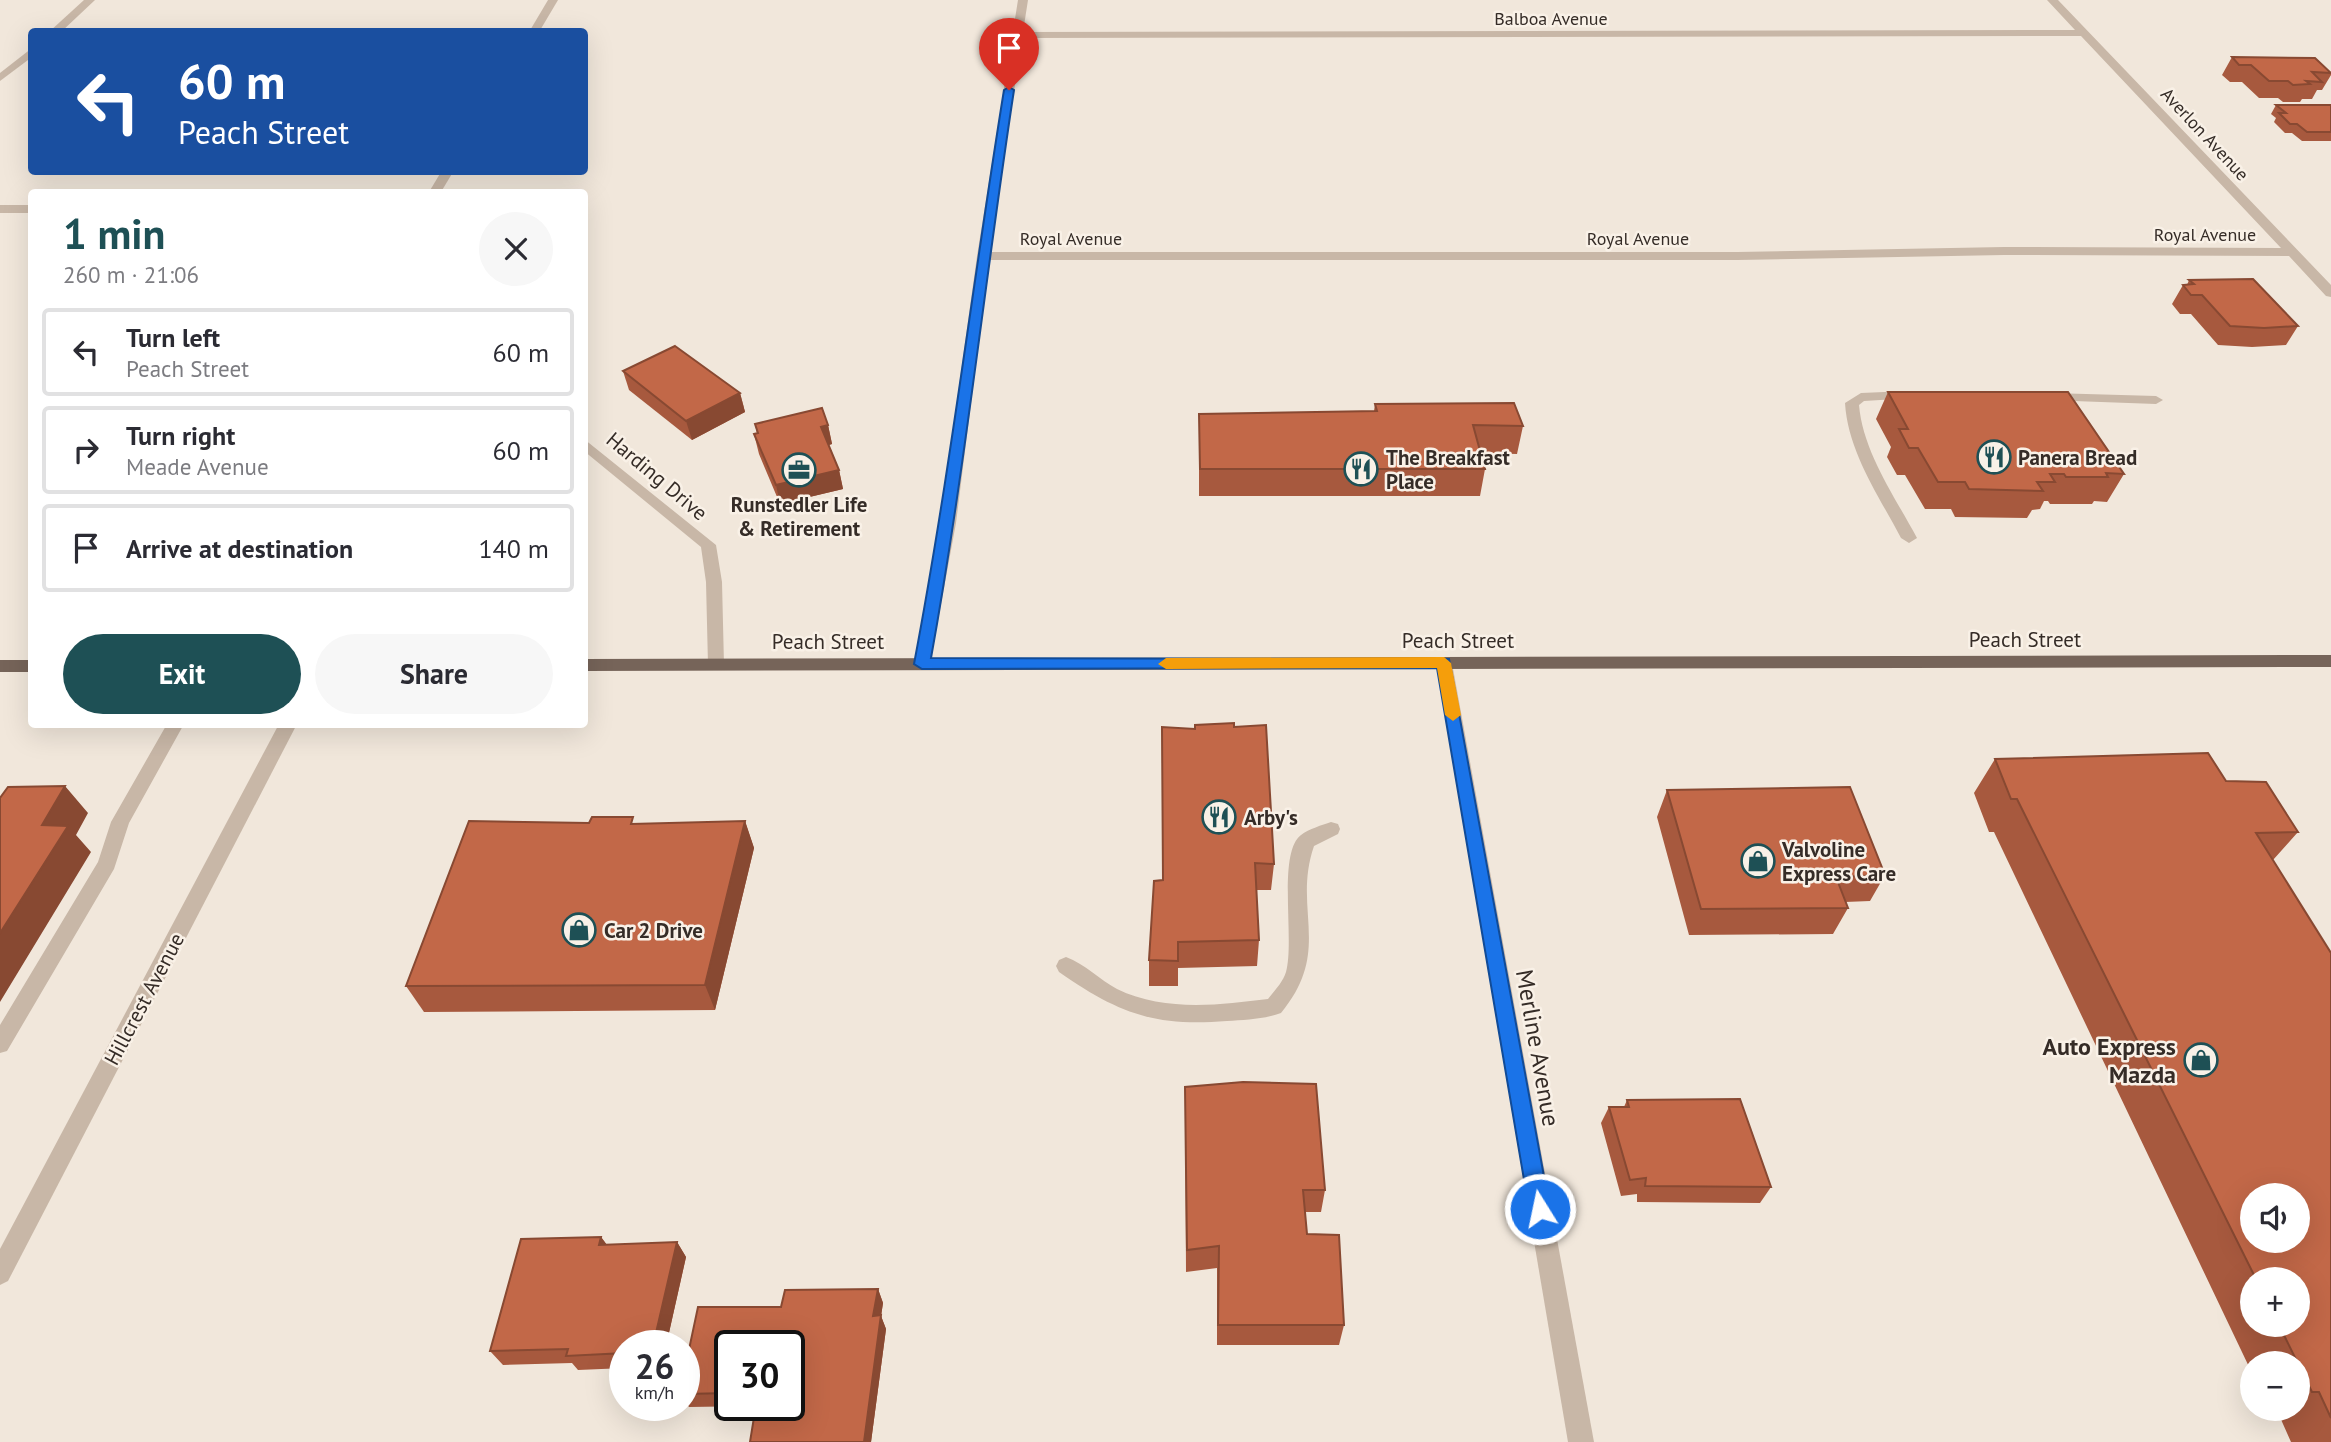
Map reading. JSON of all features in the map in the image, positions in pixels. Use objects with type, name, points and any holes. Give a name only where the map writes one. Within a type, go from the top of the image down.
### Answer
[{"type":"main road","name":"Peach Street","points":[[588,665],[2331,661]]},
{"type":"main road","points":[[0,666],[28,666]]},
{"type":"street","points":[[58,28],[90,0]]},
{"type":"street","points":[[536,28],[553,0]]},
{"type":"street","points":[[922,664],[948,523],[983,256],[1023,0]]},
{"type":"street","name":"Averlon Avenue","points":[[2052,0],[2331,293]]},
{"type":"street","name":"Balboa Avenue","points":[[1018,35],[2084,33]]},
{"type":"street","points":[[0,78],[28,54]]},
{"type":"street","points":[[0,209],[28,209]]},
{"type":"street","name":"Royal Avenue","points":[[983,256],[1737,256],[2004,251],[2292,252]]},
{"type":"street","points":[[1909,538],[1861,444],[1851,413],[1853,403],[1861,397],[1927,395]]},
{"type":"street","points":[[2038,397],[2156,400]]},
{"type":"street","name":"Harding Drive","points":[[588,446],[708,545],[714,582],[716,665]]},
{"type":"street","name":"Merline Avenue","points":[[1444,663],[1581,1442]]},
{"type":"street","points":[[0,1044],[107,864],[120,822],[174,728]]},
{"type":"street","name":"Hillcrest Avenue","points":[[0,1273],[286,728]]},
{"type":"street","points":[[1066,966],[1113,997],[1170,1014],[1237,1012],[1274,1007],[1288,990],[1296,971],[1300,947],[1297,867],[1306,841],[1331,829]]},
{"type":"building","points":[[2232,57],[2315,58],[2331,73],[2312,72],[2322,82],[2306,81],[2310,84],[2293,85],[2288,81],[2269,81],[2251,65],[2239,65]]},
{"type":"building","points":[[2276,105],[2331,105],[2331,132],[2307,132],[2297,124],[2290,124],[2279,113],[2286,113]]},
{"type":"building","points":[[2253,279],[2298,326],[2230,326],[2202,295],[2191,295],[2183,285],[2194,284],[2189,280]]},
{"type":"building","points":[[675,346],[740,393],[686,421],[623,371]]},
{"type":"building","points":[[1888,392],[2068,392],[2124,474],[2106,473],[2108,477],[2066,477],[2064,474],[2050,474],[2055,482],[2037,482],[2043,491],[1969,489],[1965,482],[1938,482],[1918,448],[1909,448],[1899,429],[1908,429]]},
{"type":"building","points":[[1514,403],[1523,426],[1473,425],[1485,469],[1200,469],[1199,414],[1377,411],[1375,404]]},
{"type":"building","points":[[822,408],[828,425],[821,427],[839,470],[776,485],[754,434],[758,433],[755,424]]},
{"type":"building","points":[[1234,723],[1234,727],[1266,725],[1274,864],[1255,863],[1259,940],[1178,942],[1178,961],[1149,960],[1154,881],[1163,880],[1162,727],[1195,729],[1195,725]]},
{"type":"building","points":[[2208,753],[2226,781],[2266,782],[2298,832],[2256,833],[2331,953],[2331,1418],[2319,1392],[2312,1392],[2310,1388],[2310,1351],[2292,1351],[2285,1337],[2310,1337],[2310,1267],[2250,1267],[2243,1253],[2310,1253],[2310,1183],[2240,1183],[2240,1247],[2017,799],[2011,799],[1995,759]]},
{"type":"building","points":[[65,786],[42,825],[68,826],[0,933],[0,798],[8,787]]},
{"type":"building","points":[[1850,787],[1885,875],[1836,877],[1848,908],[1701,909],[1667,790]]},
{"type":"building","points":[[592,817],[633,817],[631,824],[745,821],[705,985],[406,986],[469,821],[589,823]]},
{"type":"building","points":[[1243,1082],[1316,1084],[1325,1190],[1303,1190],[1307,1234],[1339,1235],[1344,1325],[1218,1325],[1219,1246],[1187,1250],[1185,1087]]},
{"type":"building","points":[[1740,1099],[1771,1187],[1645,1186],[1646,1178],[1630,1180],[1609,1107],[1629,1107],[1627,1100]]},
{"type":"building","points":[[601,1237],[599,1245],[677,1242],[657,1330],[609,1330],[609,1354],[566,1356],[568,1349],[490,1351],[521,1239]]},
{"type":"building","points":[[878,1289],[873,1316],[881,1315],[864,1442],[750,1442],[753,1421],[805,1421],[805,1330],[714,1330],[714,1393],[700,1394],[700,1330],[693,1330],[698,1307],[781,1307],[785,1290]]},
{"type":"slow traffic","points":[[1166,664],[1444,663],[1453,715]]},
{"type":"place","name":"Panera Bread","points":[[1994,457]]},
{"type":"place","name":"The Breakfast Place","points":[[1361,469]]},
{"type":"place","name":"Runstedler Life & Retirement","points":[[799,470]]},
{"type":"place","name":"Arby's","points":[[1219,817]]},
{"type":"place","name":"Valvoline Express Care","points":[[1758,861]]},
{"type":"place","name":"Car 2 Drive","points":[[579,930]]},
{"type":"place","name":"Auto Express Mazda","points":[[2201,1060]]},
{"type":"route","points":[[1009,90],[983,256],[948,523],[922,664],[1444,663],[1540,1209]]}]
